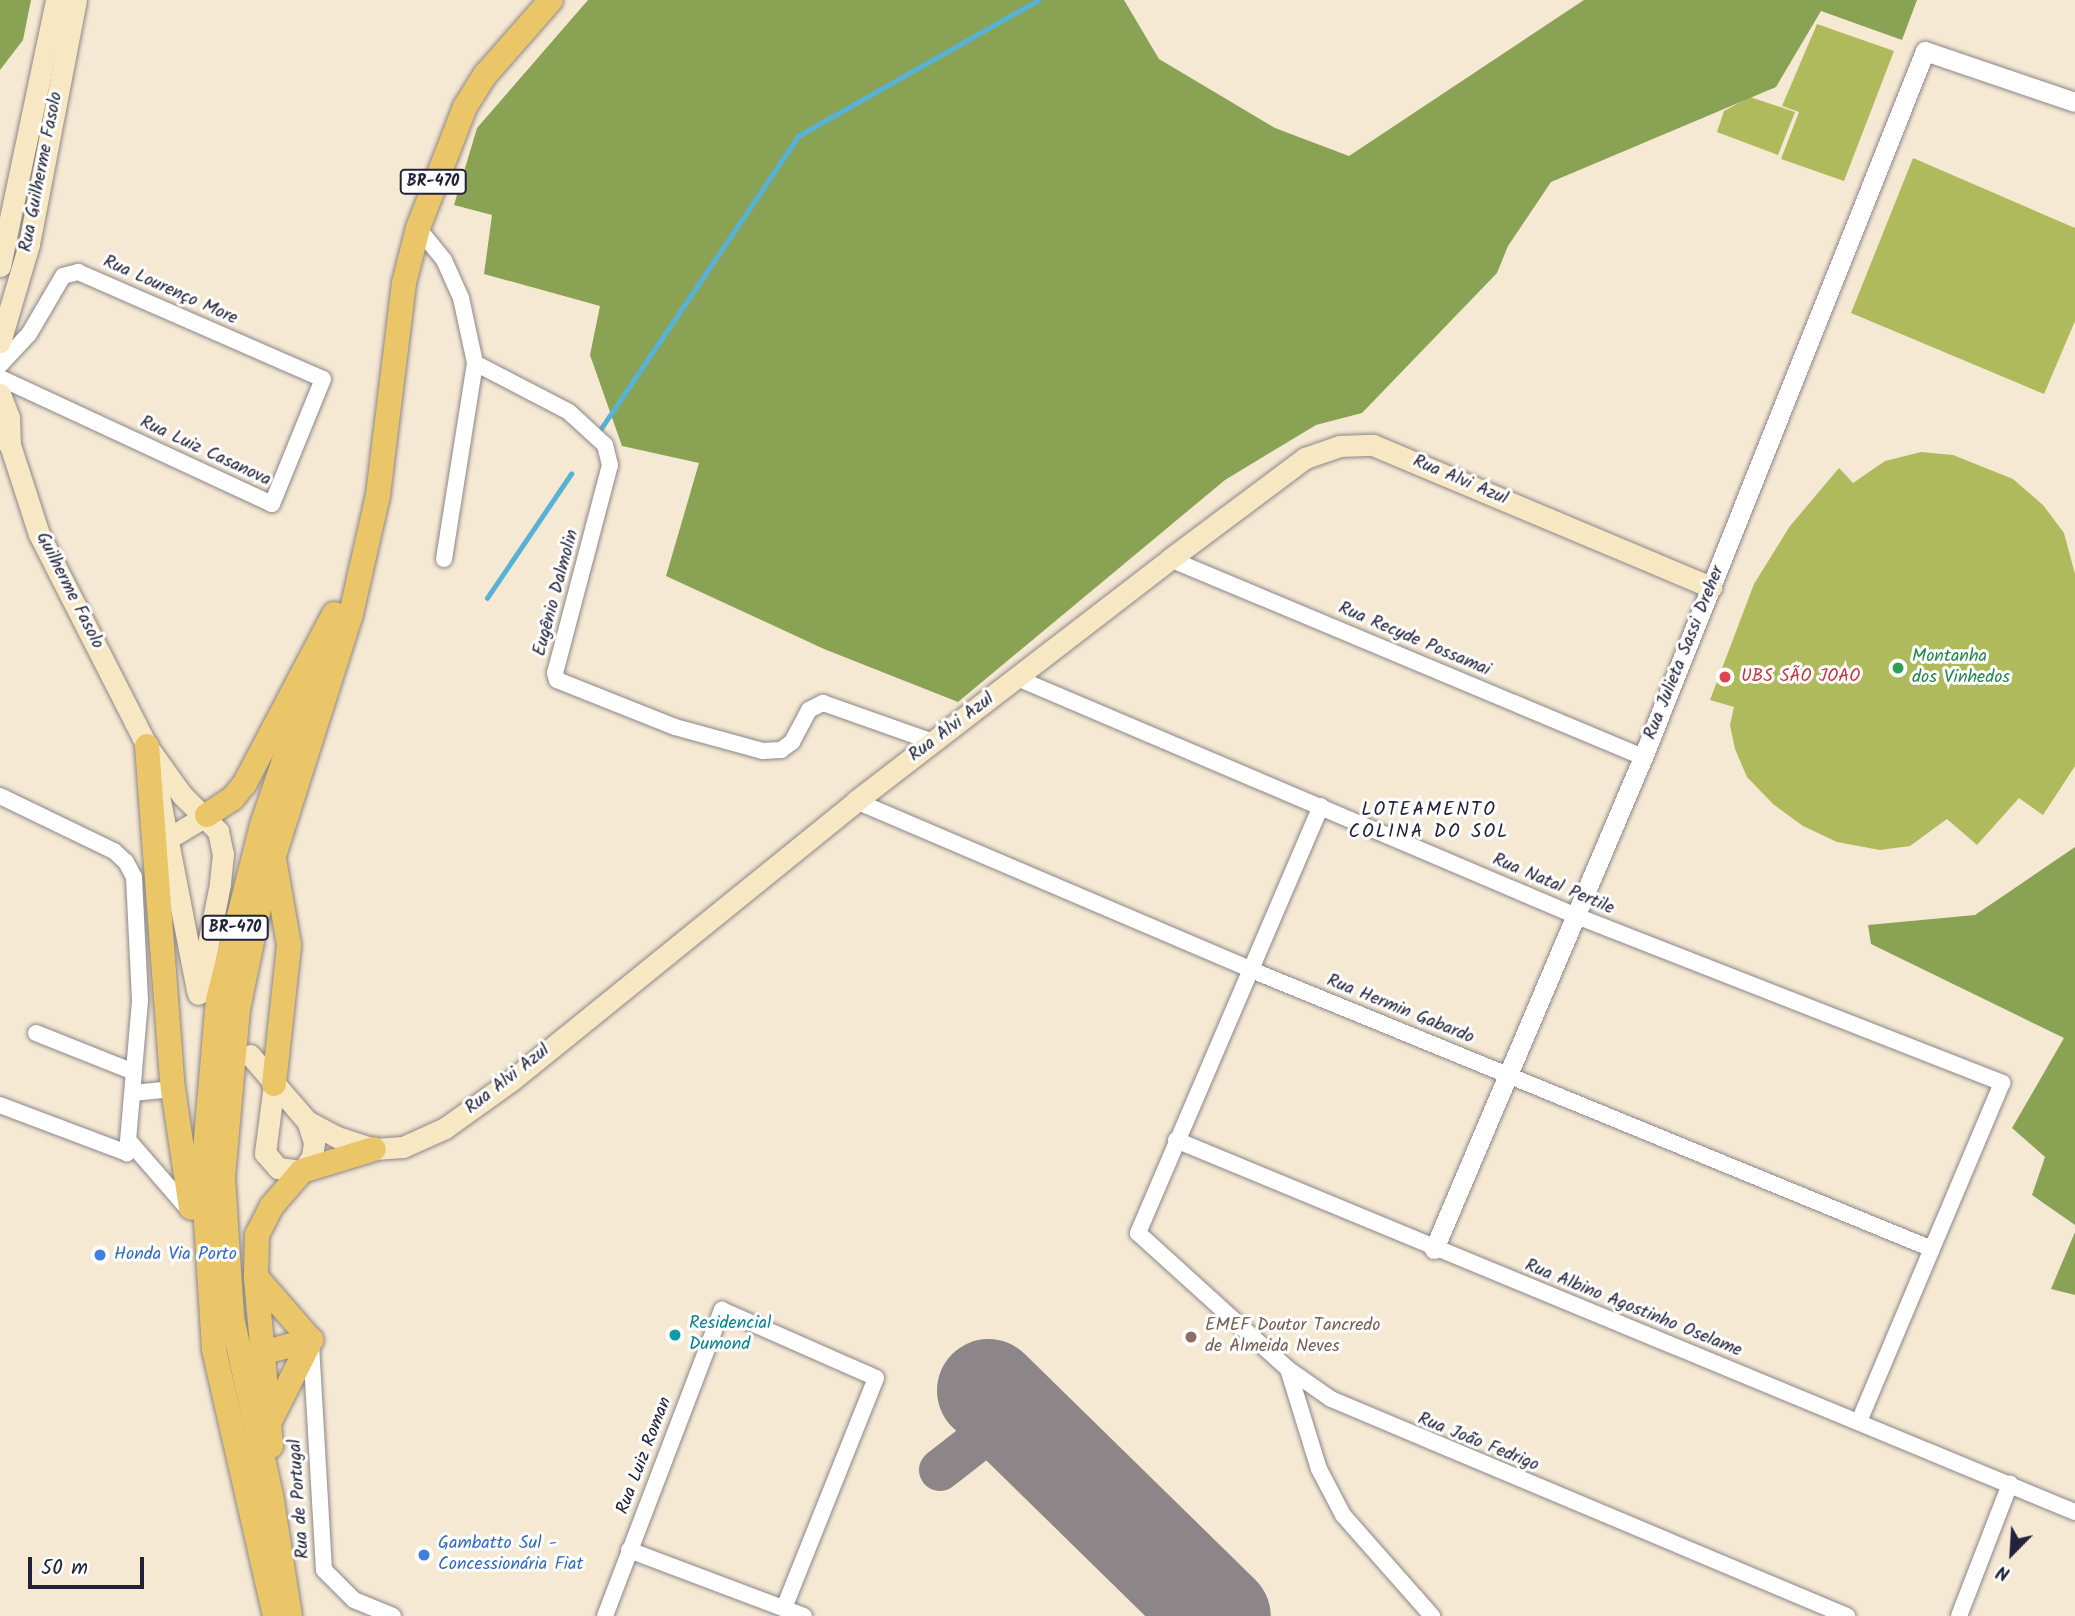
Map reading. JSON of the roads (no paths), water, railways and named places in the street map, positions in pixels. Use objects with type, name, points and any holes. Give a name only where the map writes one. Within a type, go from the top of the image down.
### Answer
[{"type":"highway","name":"BR-470","points":[[290,1616],[271,1495],[232,1317],[222,1203],[228,1087],[238,1009],[274,854],[351,614],[378,495],[404,283],[418,228],[450,136],[465,107],[486,74],[551,0]]},
{"type":"highway","name":"BR-470","points":[[275,1616],[214,1349],[205,1255],[203,1174],[218,1000],[262,825],[378,495]]},
{"type":"highway","points":[[207,815],[233,798],[245,783],[334,614]]},
{"type":"highway","points":[[147,746],[163,843],[173,1089],[192,1214],[205,1255]]},
{"type":"highway","points":[[274,854],[289,945],[274,1084]]},
{"type":"highway","points":[[271,1495],[271,1419],[256,1277],[257,1235],[271,1207],[302,1171],[374,1149]]},
{"type":"highway","points":[[256,1277],[311,1339]]},
{"type":"highway","points":[[232,1317],[265,1352]]},
{"type":"highway","points":[[265,1352],[311,1339]]},
{"type":"highway","points":[[271,1419],[311,1339]]},
{"type":"main road","name":"Rua Guilherme Fasolo","points":[[0,266],[56,0]]},
{"type":"main road","name":"Rua Guilherme Fasolo","points":[[0,341],[29,244],[76,0]]},
{"type":"main road","points":[[0,394],[9,418],[6,446]]},
{"type":"main road","name":"Rua Alvi Azul","points":[[374,1149],[402,1147],[445,1128],[512,1080],[856,801],[1305,458],[1339,446],[1373,445],[1711,587]]},
{"type":"main road","name":"Guilherme Fasolo","points":[[6,446],[39,534],[147,746],[181,795],[207,815]]},
{"type":"main road","points":[[207,815],[218,831],[223,854],[201,999],[184,942],[163,843],[207,815]]},
{"type":"main road","points":[[250,1055],[307,1121],[314,1142],[302,1171],[278,1168],[265,1153],[274,1084]]},
{"type":"main road","points":[[307,1121],[374,1149]]},
{"type":"street","name":"Rua Julieta Sassi Dreher","points":[[1434,1249],[1643,757],[1925,51],[2075,103]]},
{"type":"street","points":[[418,228],[444,260],[461,298],[475,363],[444,559]]},
{"type":"street","name":"Rua Lourenço More","points":[[0,365],[29,334],[63,276],[78,272],[323,379]]},
{"type":"street","name":"Eugênio Dalmolin","points":[[475,363],[569,412],[605,445],[610,465],[555,673],[562,685],[675,727],[763,751],[780,750],[792,742],[809,710],[823,703],[933,742]]},
{"type":"street","name":"Rua Luiz Casanova","points":[[0,378],[272,504],[323,379]]},
{"type":"street","name":"Rua Recyde Possamai","points":[[1170,559],[1643,757]]},
{"type":"street","name":"Rua Natal Pertile","points":[[1017,678],[1574,915],[2002,1083],[1931,1249]]},
{"type":"street","points":[[0,796],[114,851],[134,877],[140,1001],[127,1153],[0,1105]]},
{"type":"street","name":"Rua Hermin Gabardo","points":[[856,801],[1249,969],[1931,1249]]},
{"type":"street","points":[[1176,1140],[1321,806]]},
{"type":"street","points":[[36,1033],[134,1072]]},
{"type":"street","points":[[133,1093],[173,1089]]},
{"type":"street","name":"Rua João Fedrigo","points":[[1176,1140],[1138,1233],[1287,1369],[1331,1399],[1377,1422],[1847,1616]]},
{"type":"street","name":"Rua Albino Agostinho Oselame","points":[[1176,1140],[2075,1512]]},
{"type":"street","points":[[129,1141],[163,1175],[192,1214]]},
{"type":"street","points":[[1859,1421],[1931,1249]]},
{"type":"street","name":"Rua Luiz Roman","points":[[605,1616],[722,1310],[876,1378],[784,1608]]},
{"type":"street","name":"Rua de Portugal","points":[[311,1339],[324,1570],[354,1600],[393,1616]]},
{"type":"street","points":[[1287,1369],[1319,1468],[1343,1515],[1432,1616]]},
{"type":"street","points":[[1959,1616],[2010,1484]]},
{"type":"street","points":[[629,1550],[804,1616]]},
{"type":"waterway","points":[[598,433],[798,136],[1038,0]]},
{"type":"waterway","points":[[487,598],[571,474]]},
{"type":"place","name":"Montanha dos Vinhedos","points":[[1898,668]]},
{"type":"place","name":"UBS SÃO JOAO","points":[[1725,677]]},
{"type":"place","name":"Honda Via Porto","points":[[100,1255]]},
{"type":"place","name":"Residencial Dumond","points":[[675,1335]]},
{"type":"place","name":"EMEF Doutor Tancredo de Almeida Neves","points":[[1191,1337]]},
{"type":"place","name":"Gambatto Sul - Concessionária Fiat","points":[[424,1555]]},
{"type":"district","name":"LOTEAMENTO COLINA DO SOL","points":[[1429,822]]}]
